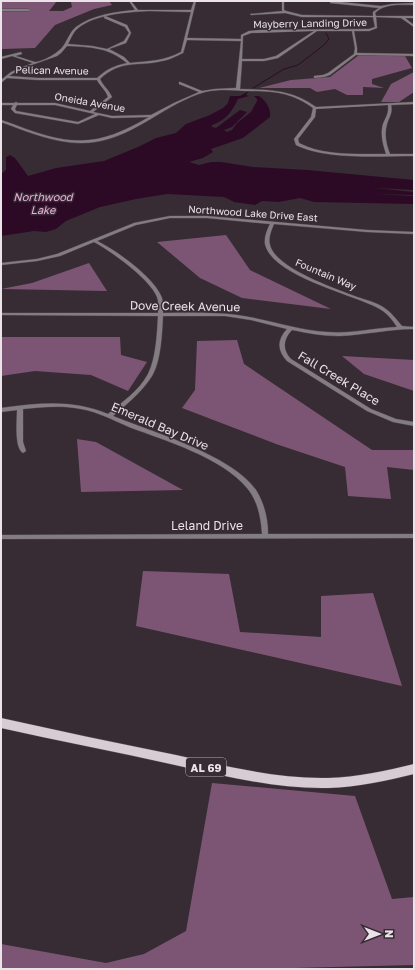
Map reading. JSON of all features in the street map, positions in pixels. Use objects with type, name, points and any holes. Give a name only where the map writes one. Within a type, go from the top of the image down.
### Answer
[{"type":"main road","name":"AL 69","points":[[1,723],[228,772],[275,780],[316,783],[337,782],[367,779],[414,769]]},
{"type":"street","points":[[130,1],[137,11]]},
{"type":"street","points":[[91,112],[110,97],[109,92],[102,87],[98,79],[102,74],[111,69],[130,64],[152,62],[175,57],[182,52],[195,1]]},
{"type":"street","points":[[283,1],[283,10],[285,12]]},
{"type":"street","points":[[331,2],[381,7]]},
{"type":"street","name":"Mayberry Landing Drive","points":[[238,90],[242,46],[241,40],[243,34],[250,32],[368,30],[375,28],[376,26],[374,16],[375,10],[381,7],[414,4]]},
{"type":"street","points":[[1,10],[29,10]]},
{"type":"street","points":[[1,82],[6,77],[34,62],[58,54],[66,45],[72,32],[79,27],[105,17],[137,11],[193,11]]},
{"type":"street","points":[[251,14],[285,12],[306,16],[414,17]]},
{"type":"street","points":[[105,17],[126,26],[130,33],[125,42],[108,49]]},
{"type":"street","points":[[402,17],[414,26]]},
{"type":"street","points":[[240,60],[264,60],[277,57],[316,31]]},
{"type":"street","points":[[353,31],[356,48],[355,54]]},
{"type":"street","points":[[186,39],[241,40]]},
{"type":"street","points":[[66,45],[94,46],[108,49],[119,54],[130,64]]},
{"type":"street","points":[[1,58],[21,53]]},
{"type":"street","points":[[316,77],[329,74],[355,54],[414,55]]},
{"type":"street","points":[[13,56],[34,62]]},
{"type":"street","name":"Pelican Avenue","points":[[6,77],[38,79],[98,79]]},
{"type":"street","points":[[180,82],[202,92]]},
{"type":"street","points":[[1,121],[61,140],[82,142],[112,137],[151,116],[202,92],[238,90],[284,92],[300,97],[315,108],[414,103]]},
{"type":"street","points":[[16,103],[13,111],[15,112],[78,123],[86,121],[98,114]]},
{"type":"street","name":"Oneida Avenue","points":[[1,104],[55,104],[98,114],[120,117],[151,116]]},
{"type":"street","points":[[388,154],[384,141],[383,130],[391,113],[390,104]]},
{"type":"street","points":[[315,108],[313,117],[296,138],[298,146],[309,150],[323,152],[414,155]]},
{"type":"street","name":"Northwood Lake Drive East","points":[[1,264],[48,258],[73,250],[135,224],[165,218],[196,217],[367,231],[414,233]]},
{"type":"street","name":"Fountain Way","points":[[272,223],[267,238],[268,246],[272,254],[280,262],[295,272],[380,307],[392,316],[400,327]]},
{"type":"street","points":[[95,241],[112,250],[132,267],[156,291],[160,300],[158,348],[156,359],[150,374],[136,394],[110,416]]},
{"type":"street","name":"Dove Creek Avenue","points":[[1,314],[212,314],[256,319],[291,328],[334,335],[400,327],[414,328]]},
{"type":"street","name":"Fall Creek Place","points":[[291,328],[281,345],[283,353],[289,360],[369,410],[396,421],[414,424]]},
{"type":"street","name":"Emerald Bay Drive","points":[[1,410],[46,404],[73,406],[110,416],[201,454],[230,470],[250,487],[260,502],[265,525],[265,536]]},
{"type":"street","points":[[20,408],[20,442],[23,451]]},
{"type":"street","name":"Leland Drive","points":[[1,537],[414,536]]},
{"type":"shaded area","points":[[1,1],[57,1],[49,11],[63,11],[72,7],[71,2],[76,1],[109,1],[112,5],[94,9],[55,25],[35,48],[1,49]]},
{"type":"shaded area","points":[[359,55],[405,56],[412,68],[372,79],[372,84],[384,88],[363,87],[363,95],[347,95],[335,89],[317,92],[310,88],[259,88],[291,80],[330,77]]},
{"type":"shaded area","points":[[414,72],[414,92],[399,102],[381,102],[391,84]]},
{"type":"shaded area","points":[[226,235],[250,270],[331,309],[242,298],[200,278],[157,242]]},
{"type":"shaded area","points":[[89,263],[107,291],[1,289],[32,283]]},
{"type":"shaded area","points":[[1,337],[120,337],[121,355],[147,362],[128,391],[91,375],[35,371],[1,376]]},
{"type":"shaded area","points":[[237,340],[244,364],[372,450],[414,450],[414,470],[387,467],[391,499],[348,496],[345,467],[276,444],[182,408],[195,390],[197,341]]},
{"type":"shaded area","points":[[342,356],[414,360],[414,391],[364,374]]},
{"type":"shaded area","points":[[77,439],[96,442],[183,490],[81,492]]},
{"type":"shaded area","points":[[143,571],[229,574],[240,632],[321,637],[321,596],[373,593],[402,686],[136,626]]},
{"type":"shaded area","points":[[212,783],[355,796],[392,899],[414,897],[414,965],[250,969],[1,969],[1,944],[106,963],[144,954],[186,931]]},
{"type":"water","name":"Northwood Lake","points":[[249,91],[246,95],[249,96],[238,99],[228,115],[221,121],[212,125],[212,127],[216,128],[240,110],[247,112],[232,127],[224,130],[227,132],[232,130],[237,123],[251,112],[257,101],[254,96],[259,96],[266,102],[270,111],[270,117],[243,138],[211,149],[213,152],[203,158],[189,162],[199,165],[211,162],[221,162],[253,167],[307,170],[414,180],[414,190],[375,188],[414,192],[414,195],[375,194],[414,196],[414,204],[314,202],[300,198],[279,202],[262,201],[255,205],[234,202],[224,197],[167,194],[100,207],[66,221],[56,229],[46,232],[34,231],[1,236],[1,174],[6,170],[6,157],[10,155],[15,158],[28,176],[56,168],[104,161],[156,138],[176,133],[186,124],[210,115],[223,108],[228,103],[230,96],[240,96]]},
{"type":"waterway","points":[[253,88],[284,69],[298,65],[324,45],[329,39],[326,33]]}]
